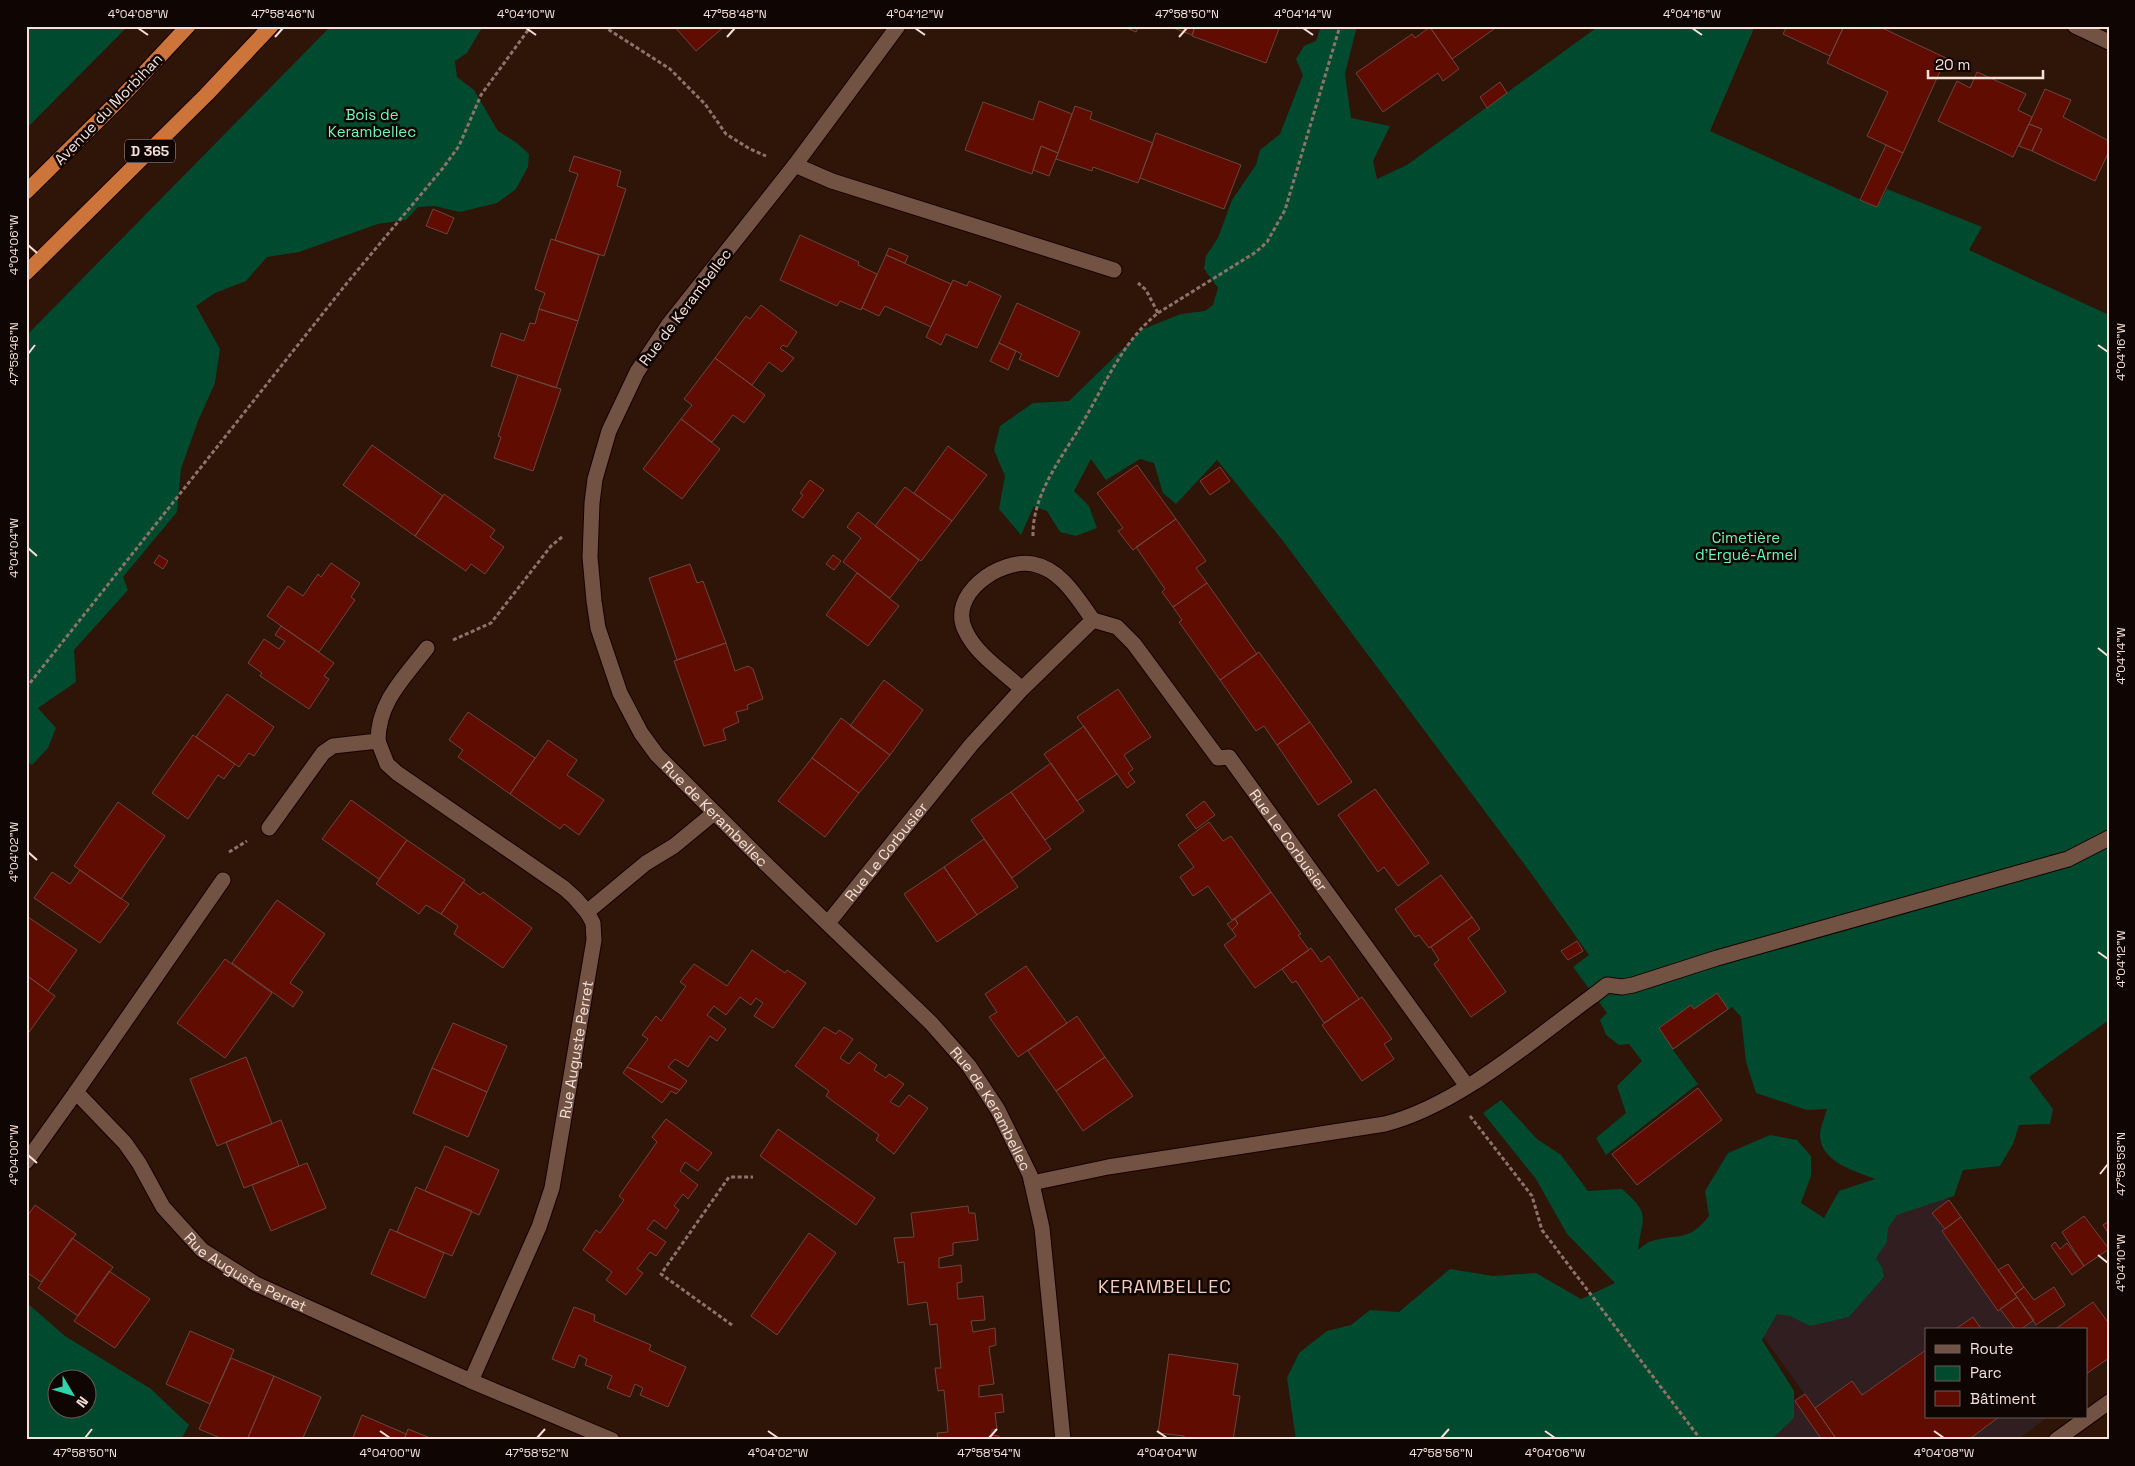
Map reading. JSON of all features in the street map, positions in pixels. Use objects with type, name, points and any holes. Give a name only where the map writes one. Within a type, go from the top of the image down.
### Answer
[{"type":"highway","name":"Avenue du Morbihan","points":[[26,192],[117,102],[188,26]]},
{"type":"highway","name":"D 365","points":[[26,272],[207,94],[271,26]]},
{"type":"street","name":"Rue de Kerambellec","points":[[898,26],[795,165],[669,324],[636,372],[621,403],[600,456],[592,503],[590,557],[598,628],[620,693],[632,718],[657,755],[714,813],[924,1016],[969,1066],[1013,1137],[1032,1183],[1042,1228],[1063,1440]]},
{"type":"street","points":[[2075,26],[2109,42]]},
{"type":"street","points":[[795,165],[832,181],[1114,270]]},
{"type":"street","points":[[1022,689],[974,645],[965,631],[961,617],[966,599],[982,580],[1002,566],[1034,564],[1059,577],[1093,620]]},
{"type":"street","name":"Rue Le Corbusier","points":[[828,923],[942,780],[1022,689],[1093,620],[1117,627],[1134,644],[1218,758],[1229,757],[1467,1086]]},
{"type":"street","name":"Rue Auguste Perret","points":[[427,648],[388,700],[381,714],[378,742],[387,764],[397,773],[564,888],[587,912],[593,923],[594,940],[552,1188],[539,1228],[471,1381]]},
{"type":"street","points":[[269,828],[324,753],[333,746],[378,742]]},
{"type":"street","points":[[587,912],[646,863],[674,846],[714,813]]},
{"type":"street","points":[[1032,1183],[1108,1168],[1385,1124],[1412,1117],[1454,1095],[1607,985],[1622,987],[1634,985],[1726,956],[2068,859],[2109,838]]},
{"type":"street","points":[[26,1162],[223,880]]},
{"type":"street","name":"Rue Auguste Perret","points":[[76,1092],[125,1143],[139,1163],[163,1207],[202,1250],[256,1284],[471,1381],[612,1440]]},
{"type":"street","points":[[2088,1417],[2109,1402]]},
{"type":"street","points":[[2056,1440],[2087,1418]]},
{"type":"path","points":[[26,688],[347,283],[443,168],[459,146],[481,95],[530,26]]},
{"type":"path","points":[[603,26],[670,69],[689,86],[705,104],[720,126],[734,140],[761,154],[795,165]]},
{"type":"path","points":[[1034,564],[1035,516],[1045,489],[1116,363],[1142,326],[1158,313],[1256,252],[1267,242],[1277,228],[1291,191],[1340,26]]},
{"type":"path","points":[[1114,270],[1130,277],[1146,290],[1158,313]]},
{"type":"path","points":[[427,648],[448,643],[491,623],[551,546],[566,533],[590,526]]},
{"type":"path","points":[[1454,1095],[1532,1196],[1542,1230],[1700,1440]]},
{"type":"path","points":[[732,1324],[661,1274],[729,1177],[754,1177]]},
{"type":"shaded area","points":[[1917,1156],[2039,1328],[1925,1328],[1925,1418],[2047,1418],[2017,1440],[1746,1440],[1744,1437],[1804,1393],[1729,1290]]},
{"type":"green space","points":[[26,26],[128,26],[26,129]]},
{"type":"green space","name":"Bois de Kerambellec","points":[[331,26],[483,26],[467,53],[455,61],[457,77],[474,90],[498,131],[517,143],[529,154],[528,167],[516,189],[497,203],[460,212],[434,206],[418,207],[406,220],[378,224],[299,252],[267,257],[246,281],[215,293],[196,306],[220,349],[215,383],[198,421],[181,469],[177,512],[123,577],[128,590],[74,650],[76,682],[38,708],[56,728],[48,748],[32,765],[26,761],[26,336]]},
{"type":"green space","name":"Cimetière d'Ergué-Armel","points":[[1321,26],[1357,26],[1345,74],[1351,118],[1390,126],[1373,161],[1377,179],[1407,165],[1599,26],[1755,26],[1710,131],[1877,207],[1887,189],[1982,227],[1969,250],[2109,315],[2109,1020],[2029,1077],[2053,1109],[2050,1124],[2019,1125],[2013,1144],[2000,1166],[1963,1170],[1954,1196],[1897,1215],[1888,1228],[1887,1242],[1876,1258],[1882,1267],[1884,1277],[1849,1317],[1810,1326],[1790,1316],[1777,1314],[1762,1340],[1794,1391],[1794,1418],[1771,1440],[1296,1440],[1287,1378],[1299,1353],[1327,1331],[1351,1325],[1370,1310],[1399,1312],[1450,1269],[1493,1276],[1536,1273],[1581,1299],[1615,1283],[1567,1234],[1536,1179],[1483,1113],[1501,1100],[1537,1139],[1561,1155],[1588,1191],[1622,1189],[1638,1205],[1643,1216],[1643,1223],[1638,1250],[1650,1242],[1688,1234],[1702,1224],[1709,1216],[1705,1191],[1728,1153],[1770,1135],[1797,1140],[1811,1156],[1811,1176],[1801,1203],[1824,1218],[1839,1191],[1875,1179],[1849,1169],[1832,1159],[1826,1152],[1820,1135],[1827,1109],[1807,1110],[1756,1093],[1746,1062],[1741,1017],[1732,1007],[1673,1050],[1698,1084],[1606,1155],[1596,1138],[1626,1113],[1617,1086],[1642,1061],[1629,1044],[1619,1045],[1606,1035],[1600,1020],[1607,1013],[1573,967],[1589,955],[1533,876],[1283,541],[1217,460],[1176,504],[1163,493],[1154,463],[1140,459],[1106,480],[1091,459],[1074,491],[1089,506],[1097,528],[1076,536],[1060,532],[1047,511],[1034,506],[1021,535],[999,509],[1005,476],[994,450],[1000,426],[1033,403],[1069,401],[1143,329],[1181,314],[1205,311],[1213,305],[1218,288],[1204,269],[1206,256],[1218,238],[1232,200],[1256,165],[1260,150],[1280,134],[1303,75],[1296,59],[1304,46],[1316,41]]},
{"type":"green space","points":[[26,1302],[65,1336],[151,1389],[189,1425],[181,1440],[26,1440]]},
{"type":"building","points":[[674,26],[725,26],[696,51]]},
{"type":"building","points":[[1122,26],[1139,26],[1136,32]]},
{"type":"building","points":[[1168,26],[1195,26],[1192,35]]},
{"type":"building","points":[[1195,26],[1280,26],[1266,63],[1192,36]]},
{"type":"building","points":[[1429,26],[1492,26],[1494,29],[1452,59]]},
{"type":"building","points":[[1787,26],[1844,26],[1830,56],[1783,34]]},
{"type":"building","points":[[1844,26],[1878,26],[1946,58],[1903,153],[1867,136],[1888,92],[1827,63]]},
{"type":"building","points":[[1430,27],[1459,69],[1443,81],[1438,73],[1383,112],[1356,73],[1412,34],[1415,38]]},
{"type":"building","points":[[1977,72],[2026,94],[2018,110],[2032,117],[2013,157],[1938,121],[1957,81],[1970,88]]},
{"type":"building","points":[[1500,82],[1507,93],[1487,108],[1480,97]]},
{"type":"building","points":[[2045,89],[2071,100],[2063,117],[2109,141],[2109,151],[2095,181],[2032,151],[2042,129],[2029,124]]},
{"type":"building","points":[[1039,101],[1072,114],[1058,153],[1041,146],[1032,174],[965,150],[983,102],[1033,120]]},
{"type":"building","points":[[1075,106],[1092,112],[1090,119],[1153,143],[1138,183],[1093,167],[1092,171],[1056,159]]},
{"type":"building","points":[[2029,124],[2042,129],[2032,151],[2019,146]]},
{"type":"building","points":[[1156,133],[1241,165],[1224,209],[1140,178]]},
{"type":"building","points":[[1886,145],[1903,153],[1877,207],[1860,200]]},
{"type":"building","points":[[1041,146],[1058,153],[1049,176],[1033,170]]},
{"type":"building","points":[[574,156],[621,171],[617,186],[626,189],[604,256],[555,240],[578,174],[569,171]]},
{"type":"building","points":[[433,209],[454,218],[447,234],[426,226]]},
{"type":"building","points":[[800,235],[859,262],[858,265],[877,274],[861,310],[840,301],[837,306],[780,280]]},
{"type":"building","points":[[551,239],[599,255],[578,321],[539,309],[545,293],[535,289]]},
{"type":"building","points":[[889,248],[908,256],[905,263],[886,255]]},
{"type":"building","points":[[886,255],[951,284],[931,327],[885,306],[879,316],[862,308]]},
{"type":"building","points":[[953,280],[967,286],[969,281],[1001,296],[977,348],[946,334],[941,345],[926,337]]},
{"type":"building","points":[[1017,303],[1080,332],[1058,377],[1019,359],[1022,354],[999,343]]},
{"type":"building","points":[[761,305],[797,332],[787,347],[783,345],[780,348],[794,358],[782,372],[769,362],[752,385],[715,358],[746,316],[750,319]]},
{"type":"building","points":[[539,309],[578,321],[556,388],[491,366],[501,333],[524,341],[530,323],[535,324]]},
{"type":"building","points":[[999,343],[1016,351],[1008,370],[990,361]]},
{"type":"building","points":[[715,358],[765,395],[744,423],[733,415],[712,442],[681,419],[692,405],[684,399]]},
{"type":"building","points":[[518,375],[561,389],[533,471],[494,458],[501,437],[498,436]]},
{"type":"building","points":[[681,419],[720,449],[682,499],[643,469]]},
{"type":"building","points":[[372,445],[443,496],[415,536],[343,485]]},
{"type":"building","points":[[948,446],[987,475],[952,521],[914,493]]},
{"type":"building","points":[[1137,465],[1176,519],[1133,550],[1118,531],[1123,528],[1097,493]]},
{"type":"building","points":[[1220,467],[1230,481],[1210,495],[1200,481]]},
{"type":"building","points":[[810,480],[824,490],[803,518],[792,510],[803,495],[800,493]]},
{"type":"building","points":[[905,487],[952,521],[921,561],[875,526]]},
{"type":"building","points":[[444,494],[495,530],[490,537],[504,547],[485,574],[471,564],[466,571],[415,536]]},
{"type":"building","points":[[858,512],[919,560],[890,598],[843,562],[861,538],[847,527]]},
{"type":"building","points":[[1176,519],[1206,561],[1196,568],[1207,583],[1173,607],[1162,592],[1165,589],[1136,547]]},
{"type":"building","points":[[159,555],[168,561],[163,569],[154,563]]},
{"type":"building","points":[[833,555],[841,561],[834,570],[826,564]]},
{"type":"building","points":[[331,563],[360,583],[351,597],[355,600],[319,652],[267,616],[288,586],[303,596],[318,574],[321,577]]},
{"type":"building","points":[[690,564],[697,583],[703,581],[726,643],[677,660],[649,578]]},
{"type":"building","points":[[857,573],[899,606],[868,646],[826,615]]},
{"type":"building","points":[[1207,583],[1257,654],[1220,680],[1179,622],[1182,620],[1173,607]]},
{"type":"building","points":[[281,626],[334,663],[324,676],[329,679],[309,709],[260,676],[262,673],[248,663],[264,639],[279,649],[285,641],[275,635]]},
{"type":"building","points":[[726,643],[735,671],[748,666],[753,669],[763,699],[747,705],[748,709],[736,712],[739,722],[723,729],[726,740],[704,746],[674,661]]},
{"type":"building","points":[[1259,652],[1310,722],[1277,745],[1264,726],[1256,731],[1220,680]]},
{"type":"building","points":[[884,680],[923,710],[890,755],[850,726]]},
{"type":"building","points":[[1118,689],[1151,737],[1124,755],[1133,769],[1128,773],[1135,782],[1127,788],[1077,717]]},
{"type":"building","points":[[227,694],[274,727],[254,756],[249,753],[239,767],[196,737]]},
{"type":"building","points":[[468,712],[535,758],[510,794],[458,757],[463,750],[449,740]]},
{"type":"building","points":[[841,718],[890,755],[859,793],[812,758]]},
{"type":"building","points":[[1310,722],[1352,782],[1318,805],[1277,745]]},
{"type":"building","points":[[1084,726],[1117,774],[1077,801],[1044,754]]},
{"type":"building","points":[[193,735],[235,764],[224,779],[218,775],[188,819],[152,793]]},
{"type":"building","points":[[548,740],[577,760],[567,775],[604,800],[579,835],[564,824],[560,829],[510,794]]},
{"type":"building","points":[[812,758],[859,793],[825,837],[778,801]]},
{"type":"building","points":[[1051,763],[1084,811],[1045,840],[1011,792]]},
{"type":"building","points":[[1375,789],[1429,863],[1398,886],[1384,867],[1378,872],[1338,815]]},
{"type":"building","points":[[1011,792],[1051,849],[1012,878],[971,820]]},
{"type":"building","points":[[351,800],[407,840],[379,879],[322,839]]},
{"type":"building","points":[[1204,801],[1215,815],[1196,829],[1186,815]]},
{"type":"building","points":[[118,802],[165,836],[121,899],[74,866]]},
{"type":"building","points":[[1209,822],[1223,841],[1231,836],[1271,892],[1232,920],[1208,886],[1193,896],[1180,877],[1194,867],[1178,845]]},
{"type":"building","points":[[984,839],[1018,887],[977,915],[944,867]]},
{"type":"building","points":[[407,840],[465,880],[441,914],[426,905],[419,914],[376,884]]},
{"type":"building","points":[[944,867],[977,915],[937,942],[904,894]]},
{"type":"building","points":[[80,870],[129,904],[100,943],[34,898],[52,872],[70,884]]},
{"type":"building","points":[[1441,875],[1472,917],[1429,948],[1419,935],[1415,937],[1395,909]]},
{"type":"building","points":[[463,882],[480,895],[483,892],[532,928],[503,968],[454,934],[458,926],[441,914]]},
{"type":"building","points":[[1271,892],[1301,934],[1298,935],[1309,950],[1255,988],[1224,945],[1236,936],[1232,930],[1238,924],[1235,919]]},
{"type":"building","points":[[277,900],[325,934],[290,983],[303,992],[293,1007],[232,963]]},
{"type":"building","points":[[28,917],[77,950],[48,991],[26,975],[26,919]]},
{"type":"building","points":[[1472,917],[1480,929],[1468,938],[1506,992],[1471,1017],[1434,964],[1439,960],[1431,947]]},
{"type":"building","points":[[1235,919],[1238,924],[1232,930],[1227,924]]},
{"type":"building","points":[[1577,941],[1583,951],[1568,960],[1561,951]]},
{"type":"building","points":[[1311,948],[1321,962],[1329,956],[1359,999],[1324,1023],[1296,981],[1292,983],[1282,969]]},
{"type":"building","points":[[752,950],[785,973],[787,970],[806,983],[773,1028],[754,1016],[763,1003],[756,998],[751,1005],[740,997],[726,1015],[714,1006],[707,1015],[726,1029],[717,1041],[710,1036],[688,1067],[675,1059],[668,1067],[687,1081],[680,1090],[627,1067],[648,1039],[642,1035],[656,1016],[661,1021],[686,986],[680,982],[694,964],[727,986]]},
{"type":"building","points":[[225,959],[272,993],[225,1058],[177,1023]]},
{"type":"building","points":[[1026,966],[1067,1023],[1018,1057],[989,1017],[997,1012],[985,994]]},
{"type":"building","points":[[26,975],[55,996],[27,1035],[26,1035]]},
{"type":"building","points":[[1717,993],[1728,1009],[1673,1049],[1659,1028],[1691,1005],[1694,1009]]},
{"type":"building","points":[[1362,997],[1392,1039],[1384,1044],[1394,1059],[1362,1081],[1322,1025]]},
{"type":"building","points":[[1077,1016],[1105,1057],[1056,1091],[1028,1051]]},
{"type":"building","points":[[453,1023],[507,1046],[487,1092],[432,1068]]},
{"type":"building","points":[[824,1027],[836,1034],[839,1030],[853,1039],[840,1058],[849,1064],[859,1052],[877,1065],[874,1070],[886,1078],[889,1074],[904,1084],[890,1102],[899,1107],[909,1095],[928,1108],[894,1154],[876,1140],[879,1135],[826,1096],[829,1091],[795,1066]]},
{"type":"building","points":[[246,1057],[272,1124],[217,1146],[190,1079]]},
{"type":"building","points":[[1105,1057],[1133,1096],[1083,1131],[1056,1091]]},
{"type":"building","points":[[627,1067],[680,1090],[676,1094],[671,1091],[662,1103],[623,1073]]},
{"type":"building","points":[[432,1068],[487,1092],[468,1137],[413,1113]]},
{"type":"building","points":[[1698,1088],[1722,1120],[1637,1185],[1612,1154]]},
{"type":"building","points":[[666,1119],[712,1153],[698,1171],[685,1162],[680,1171],[698,1185],[688,1199],[683,1194],[674,1206],[679,1210],[666,1229],[654,1220],[647,1229],[666,1242],[656,1256],[650,1252],[637,1269],[643,1273],[626,1295],[606,1280],[612,1272],[583,1250],[596,1230],[600,1233],[624,1200],[619,1196],[657,1142],[652,1137]]},
{"type":"building","points":[[281,1120],[299,1166],[244,1188],[226,1142]]},
{"type":"building","points":[[778,1129],[875,1198],[856,1225],[760,1156]]},
{"type":"building","points":[[445,1146],[499,1170],[479,1215],[425,1191]]},
{"type":"building","points":[[307,1163],[326,1208],[271,1231],[252,1185]]},
{"type":"building","points":[[416,1187],[472,1211],[452,1256],[397,1232]]},
{"type":"building","points":[[1949,1200],[1961,1217],[1945,1229],[1932,1213]]},
{"type":"building","points":[[35,1205],[76,1234],[41,1282],[26,1272],[26,1218]]},
{"type":"building","points":[[968,1206],[969,1213],[975,1213],[978,1240],[953,1243],[953,1255],[939,1258],[939,1268],[961,1265],[962,1282],[957,1283],[958,1299],[983,1296],[985,1320],[971,1321],[973,1332],[995,1328],[996,1345],[989,1347],[994,1384],[979,1386],[979,1397],[1002,1394],[1004,1412],[995,1413],[997,1429],[992,1430],[992,1435],[999,1436],[999,1440],[938,1440],[937,1433],[948,1432],[944,1390],[938,1391],[935,1368],[941,1368],[937,1324],[930,1325],[927,1302],[908,1305],[904,1262],[898,1263],[894,1238],[914,1237],[911,1213]]},
{"type":"building","points":[[2084,1216],[2109,1249],[2084,1266],[2062,1232]]},
{"type":"building","points":[[1961,1217],[2017,1297],[1998,1311],[1942,1231]]},
{"type":"building","points":[[2109,1221],[2109,1234],[2103,1225]]},
{"type":"building","points":[[390,1229],[444,1253],[425,1298],[371,1274]]},
{"type":"building","points":[[809,1233],[836,1253],[777,1335],[751,1316]]},
{"type":"building","points":[[72,1238],[113,1267],[78,1316],[38,1288]]},
{"type":"building","points":[[2055,1242],[2060,1249],[2067,1243],[2084,1266],[2072,1275],[2051,1246]]},
{"type":"building","points":[[2008,1264],[2024,1287],[2015,1294],[1998,1270]]},
{"type":"building","points":[[109,1271],[150,1299],[115,1348],[74,1321]]},
{"type":"building","points":[[2024,1287],[2034,1300],[2054,1287],[2065,1305],[2036,1325],[2015,1294]]},
{"type":"building","points":[[2017,1297],[2034,1320],[2023,1328],[2014,1328],[2000,1309]]},
{"type":"building","points":[[2093,1302],[2107,1321],[2109,1320],[2109,1358],[2088,1373],[2088,1328],[2057,1328]]},
{"type":"building","points":[[574,1307],[595,1315],[594,1321],[651,1345],[649,1350],[686,1367],[668,1407],[640,1395],[643,1388],[635,1384],[630,1397],[607,1388],[612,1376],[585,1365],[587,1359],[579,1355],[574,1368],[552,1359]]},
{"type":"building","points":[[1973,1317],[1981,1328],[1957,1328]]},
{"type":"building","points":[[190,1331],[234,1350],[210,1404],[166,1384]]},
{"type":"building","points":[[1925,1351],[1925,1418],[1998,1418],[1968,1440],[1837,1440],[1815,1408],[1852,1381],[1862,1395]]},
{"type":"building","points":[[1169,1354],[1238,1364],[1233,1395],[1240,1396],[1233,1440],[1184,1440],[1184,1436],[1158,1433]]},
{"type":"building","points":[[231,1358],[274,1376],[247,1440],[225,1440],[199,1429]]},
{"type":"building","points":[[274,1376],[321,1397],[302,1440],[247,1440]]},
{"type":"building","points":[[1805,1394],[1837,1440],[1822,1440],[1795,1401]]},
{"type":"building","points":[[362,1415],[406,1434],[404,1440],[352,1440]]},
{"type":"building","points":[[408,1429],[435,1440],[404,1440]]},
{"type":"district","name":"KERAMBELLEC","points":[[1165,1286]]}]
